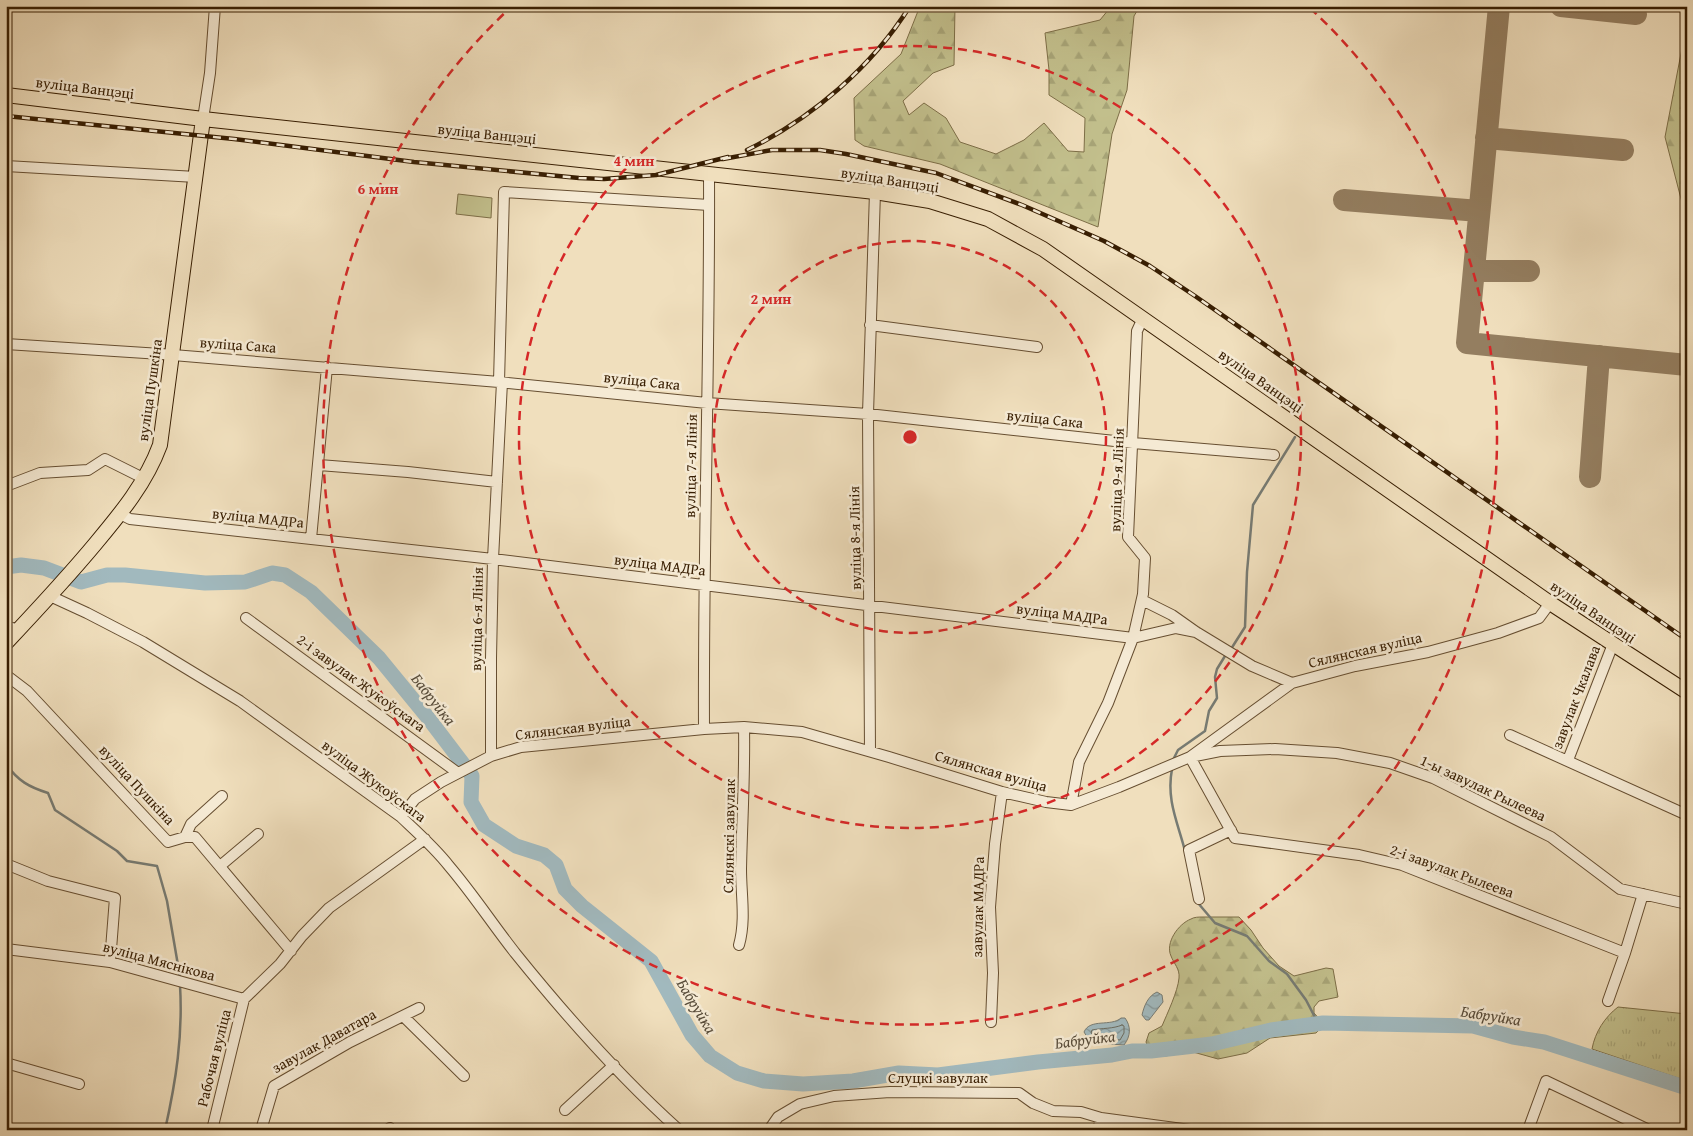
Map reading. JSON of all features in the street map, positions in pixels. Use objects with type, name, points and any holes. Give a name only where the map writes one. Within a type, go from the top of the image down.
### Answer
[{"type":"main road","name":"вуліца Ванцэці","points":[[6,95],[203,119],[875,192],[930,201],[988,219],[1043,249],[1550,603],[1687,692]]},
{"type":"main road","name":"вуліца Пушкіна","points":[[6,643],[12,628],[50,596],[120,514],[144,479],[160,445],[203,119]]},
{"type":"street","points":[[203,119],[210,73],[214,6]]},
{"type":"street","points":[[6,166],[196,177]]},
{"type":"street","name":"вуліца 7-я Лінія","points":[[704,728],[709,174]]},
{"type":"street","name":"вуліца 6-я Лінія","points":[[491,756],[493,559],[500,382],[504,192],[709,205]]},
{"type":"street","name":"вуліца 8-я Лінія","points":[[870,751],[868,414],[875,192]]},
{"type":"street","name":"вуліца 9-я Лінія","points":[[1071,805],[1080,762],[1108,703],[1133,638],[1142,600],[1146,558],[1128,538],[1137,331],[1143,318]]},
{"type":"street","points":[[870,325],[1037,347]]},
{"type":"street","name":"вуліца Сака","points":[[6,344],[327,367],[707,402],[868,414],[1133,443],[1274,455]]},
{"type":"street","points":[[311,539],[327,367]]},
{"type":"street","points":[[6,486],[40,473],[88,470],[106,459],[144,479]]},
{"type":"street","points":[[319,465],[497,482]]},
{"type":"street","name":"вуліца МАДРа","points":[[120,514],[130,519],[493,559],[1133,638],[1176,628],[1196,632]]},
{"type":"street","name":"вуліца Жукоўскага","points":[[50,596],[143,642],[240,701],[401,818],[425,838],[450,866],[515,953],[579,1029],[658,1111],[679,1130]]},
{"type":"street","name":"вуліца МАДРа","points":[[1142,600],[1172,615],[1252,666],[1292,683]]},
{"type":"street","name":"Сялянская вуліца","points":[[401,818],[415,798],[491,756],[521,747],[704,728],[744,727],[802,732],[1002,792],[1046,802],[1071,805],[1190,757],[1292,683],[1355,666],[1428,652],[1498,633],[1539,618],[1550,603]]},
{"type":"street","name":"2-і завулак Жукоўскага","points":[[246,618],[458,773]]},
{"type":"street","name":"завулак Чкалава","points":[[1568,760],[1613,644]]},
{"type":"street","name":"вуліца Пушкіна","points":[[6,676],[27,691],[168,842],[185,837]]},
{"type":"street","name":"Сялянскі завулак","points":[[739,945],[743,929],[741,870],[745,769],[744,727]]},
{"type":"street","name":"завулак Чкалава","points":[[1510,735],[1687,815]]},
{"type":"street","name":"1-ы завулак Рылеева","points":[[1190,757],[1220,751],[1275,749],[1337,753],[1390,763],[1433,778],[1551,837],[1620,889],[1687,904]]},
{"type":"street","points":[[1190,757],[1231,830],[1189,850],[1199,899]]},
{"type":"street","name":"завулак МАДРа","points":[[991,1022],[993,973],[990,907],[994,844],[1002,792]]},
{"type":"street","points":[[222,796],[191,824],[185,837],[195,837],[291,951]]},
{"type":"street","name":"2-і завулак Рылеева","points":[[1231,830],[1235,838],[1359,855],[1402,865],[1625,953]]},
{"type":"street","points":[[220,866],[258,834]]},
{"type":"street","name":"Рабочая вуліца","points":[[212,1130],[244,999],[280,964],[328,908],[425,838]]},
{"type":"street","points":[[6,864],[48,881],[115,898],[110,962]]},
{"type":"street","points":[[1608,1001],[1643,894]]},
{"type":"street","name":"вуліца Мяснікова","points":[[6,949],[110,962],[244,999]]},
{"type":"street","name":"завулак Даватара","points":[[261,1130],[274,1086],[350,1042],[419,1008]]},
{"type":"street","points":[[403,1016],[464,1076]]},
{"type":"street","points":[[6,1063],[79,1084]]},
{"type":"street","points":[[565,1110],[614,1065]]},
{"type":"street","points":[[1528,1130],[1546,1081],[1650,1130]]},
{"type":"street","name":"Слуцкі завулак","points":[[769,1130],[778,1117],[800,1104],[834,1096],[890,1092],[1019,1092],[1033,1103],[1053,1111],[1081,1112],[1101,1118],[1190,1130]]},
{"type":"street","points":[[1098,1130],[1101,1118]]},
{"type":"green space","points":[[920,6],[955,6],[954,65],[933,73],[903,101],[909,115],[924,103],[946,118],[960,142],[996,154],[1024,140],[1044,123],[1068,151],[1084,152],[1085,118],[1049,95],[1049,70],[1045,33],[1100,20],[1109,9],[1107,6],[1140,6],[1134,16],[1127,90],[1112,134],[1098,227],[940,164],[864,146],[855,140],[854,98],[901,54]]},
{"type":"green space","points":[[1687,22],[1687,222],[1665,137]]},
{"type":"green space","points":[[458,194],[492,198],[491,218],[456,214]]},
{"type":"green space","points":[[1203,917],[1239,917],[1279,966],[1294,976],[1326,968],[1333,969],[1338,997],[1319,1001],[1314,1007],[1314,1013],[1323,1023],[1322,1027],[1316,1033],[1270,1038],[1247,1053],[1218,1059],[1193,1052],[1165,1056],[1151,1055],[1146,1042],[1149,1033],[1162,1026],[1179,978],[1179,972],[1171,956],[1171,940],[1177,929],[1186,921]]},
{"type":"green space","points":[[1618,1007],[1687,1014],[1687,1081],[1592,1049],[1601,1025]]},
{"type":"water","points":[[1157,992],[1162,995],[1163,1002],[1149,1020],[1146,1020],[1142,1015],[1144,1008],[1149,999]]},
{"type":"water","points":[[1125,1018],[1129,1028],[1129,1035],[1124,1045],[1089,1040],[1084,1032],[1091,1025],[1117,1021]]},
{"type":"waterway","points":[[1231,649],[1245,627],[1247,572],[1253,505],[1295,437]]},
{"type":"waterway","name":"Бабруйка","points":[[6,567],[21,565],[44,568],[81,582],[107,575],[205,583],[245,582],[272,573],[285,575],[311,592],[379,658],[470,773],[472,776],[471,802],[484,825],[516,846],[544,855],[556,865],[565,889],[582,906],[651,961],[692,1035],[710,1056],[737,1073],[764,1081],[803,1084],[853,1081],[899,1073],[938,1075],[1112,1055],[1132,1051],[1151,1051],[1212,1044],[1271,1030],[1323,1023],[1473,1026],[1513,1037],[1544,1042],[1687,1088]]},
{"type":"waterway","points":[[1173,760],[1178,750],[1205,731],[1209,711],[1217,698],[1215,677],[1217,669],[1225,656]]},
{"type":"waterway","points":[[6,764],[24,783],[48,793],[55,810],[117,851],[127,861],[157,866],[167,901],[180,977]]},
{"type":"waterway","points":[[1172,769],[1172,801],[1185,851]]},
{"type":"waterway","points":[[1198,903],[1215,923],[1247,936],[1269,961],[1287,974],[1306,1000],[1318,1023]]},
{"type":"waterway","points":[[165,1130],[178,1058],[181,1004],[180,985]]},
{"type":"taxiway","points":[[1499,6],[1467,343],[1687,365]]},
{"type":"taxiway","points":[[1561,6],[1636,14]]},
{"type":"taxiway","points":[[1486,138],[1623,150]]},
{"type":"taxiway","points":[[1344,200],[1479,211]]},
{"type":"taxiway","points":[[1474,271],[1529,271]]},
{"type":"taxiway","points":[[1590,477],[1599,356]]},
{"type":"railway","points":[[747,150],[794,123],[838,89],[878,50],[910,6]]},
{"type":"railway","points":[[6,116],[234,139],[414,162],[579,178],[604,179],[656,175],[728,157]]},
{"type":"railway","points":[[723,159],[772,150],[820,150],[936,173],[1022,205],[1104,241],[1150,266],[1195,296],[1687,640]]}]
